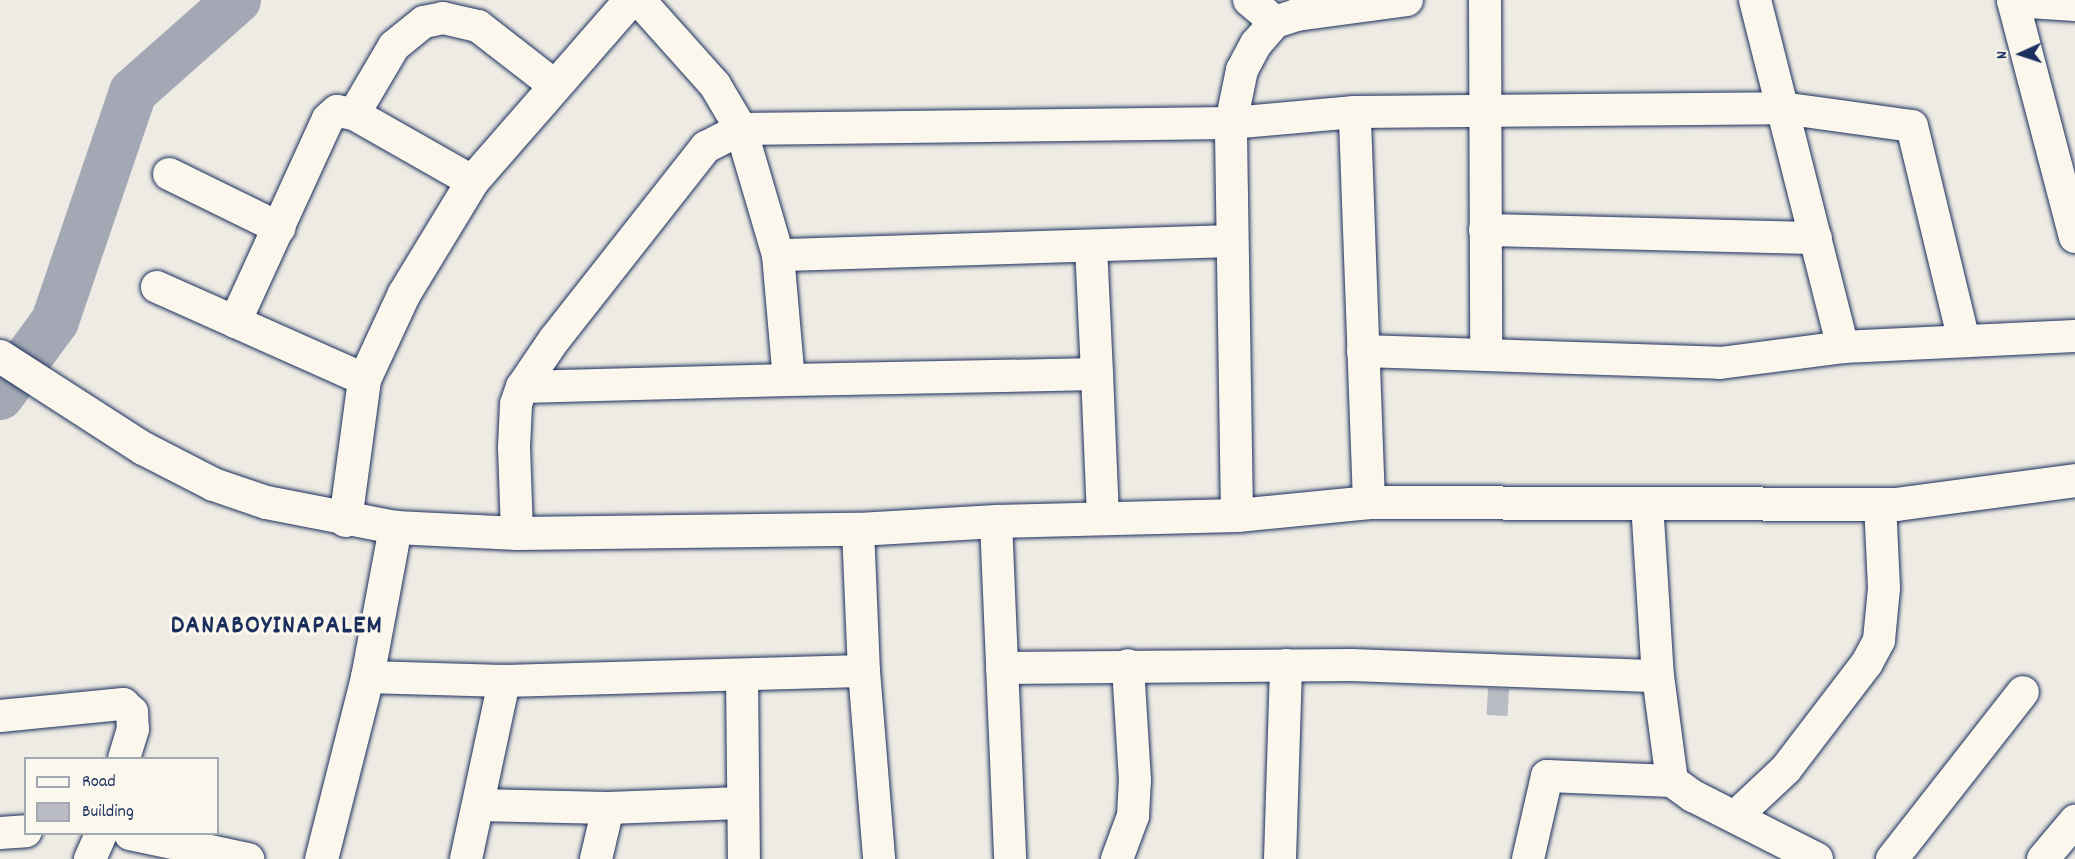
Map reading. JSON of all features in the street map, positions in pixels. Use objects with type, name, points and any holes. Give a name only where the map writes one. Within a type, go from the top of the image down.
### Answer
[{"type":"street","points":[[345,520],[364,379],[404,293],[472,181],[630,0]]},
{"type":"street","points":[[639,0],[715,85],[741,129],[778,255],[789,380]]},
{"type":"street","points":[[1249,0],[1275,22]]},
{"type":"street","points":[[1237,515],[1231,123],[1242,70],[1256,44],[1275,22],[1296,15],[1407,0]]},
{"type":"street","points":[[1485,0],[1486,355]]},
{"type":"street","points":[[1755,0],[1843,347]]},
{"type":"street","points":[[2007,0],[2075,5]]},
{"type":"street","points":[[2013,0],[2075,237]]},
{"type":"street","points":[[354,114],[394,46],[424,22],[443,18],[478,26],[554,85]]},
{"type":"street","points":[[517,533],[514,447],[516,404],[522,387],[554,340],[706,147],[741,129],[1231,123],[1355,112],[1782,108],[1912,126],[1964,341]]},
{"type":"street","points":[[235,322],[328,119],[337,111],[354,114],[472,181]]},
{"type":"street","points":[[1355,112],[1369,502]]},
{"type":"street","points":[[168,174],[279,228]]},
{"type":"street","points":[[1485,230],[1816,238]]},
{"type":"street","points":[[778,255],[1232,242]]},
{"type":"street","points":[[1091,246],[1103,519]]},
{"type":"street","points":[[157,287],[364,379]]},
{"type":"street","points":[[1364,351],[1720,363],[1843,347],[2075,336]]},
{"type":"street","points":[[2,358],[83,412],[143,448],[213,484],[266,502],[345,520],[395,527],[517,533],[858,529],[996,521],[1237,515],[1369,502],[1880,504],[2075,480]]},
{"type":"street","points":[[522,387],[1097,374]]},
{"type":"street","points":[[1647,503],[1658,676],[1672,781]]},
{"type":"street","points":[[1736,816],[1786,769],[1868,663],[1879,640],[1884,588],[1880,504]]},
{"type":"street","points":[[996,521],[1010,859]]},
{"type":"street","points":[[321,859],[367,677],[395,527]]},
{"type":"street","points":[[858,529],[864,671],[879,859]]},
{"type":"street","points":[[1117,859],[1133,816],[1135,781],[1128,665]]},
{"type":"street","points":[[1002,668],[1286,665],[1658,676]]},
{"type":"street","points":[[1280,859],[1286,665]]},
{"type":"street","points":[[367,677],[504,681],[864,671]]},
{"type":"street","points":[[741,675],[741,803],[744,859]]},
{"type":"street","points":[[466,859],[504,681]]},
{"type":"street","points":[[1892,859],[2023,692]]},
{"type":"street","points":[[0,716],[123,704],[132,712],[133,729],[125,757]]},
{"type":"street","points":[[1532,858],[1547,776],[1672,781],[1693,796],[1817,859]]},
{"type":"street","points":[[478,805],[608,808],[741,803]]},
{"type":"street","points":[[596,859],[608,808]]},
{"type":"street","points":[[0,833],[24,831]]},
{"type":"street","points":[[90,859],[101,835]]},
{"type":"street","points":[[135,835],[245,858]]},
{"type":"building","points":[[1488,688],[1509,689],[1508,716],[1487,715]]},
{"type":"waterway","points":[[0,396],[55,321],[133,92],[237,0]]},
{"type":"district","name":"DANABOYINAPALEM","points":[[277,627]]}]
